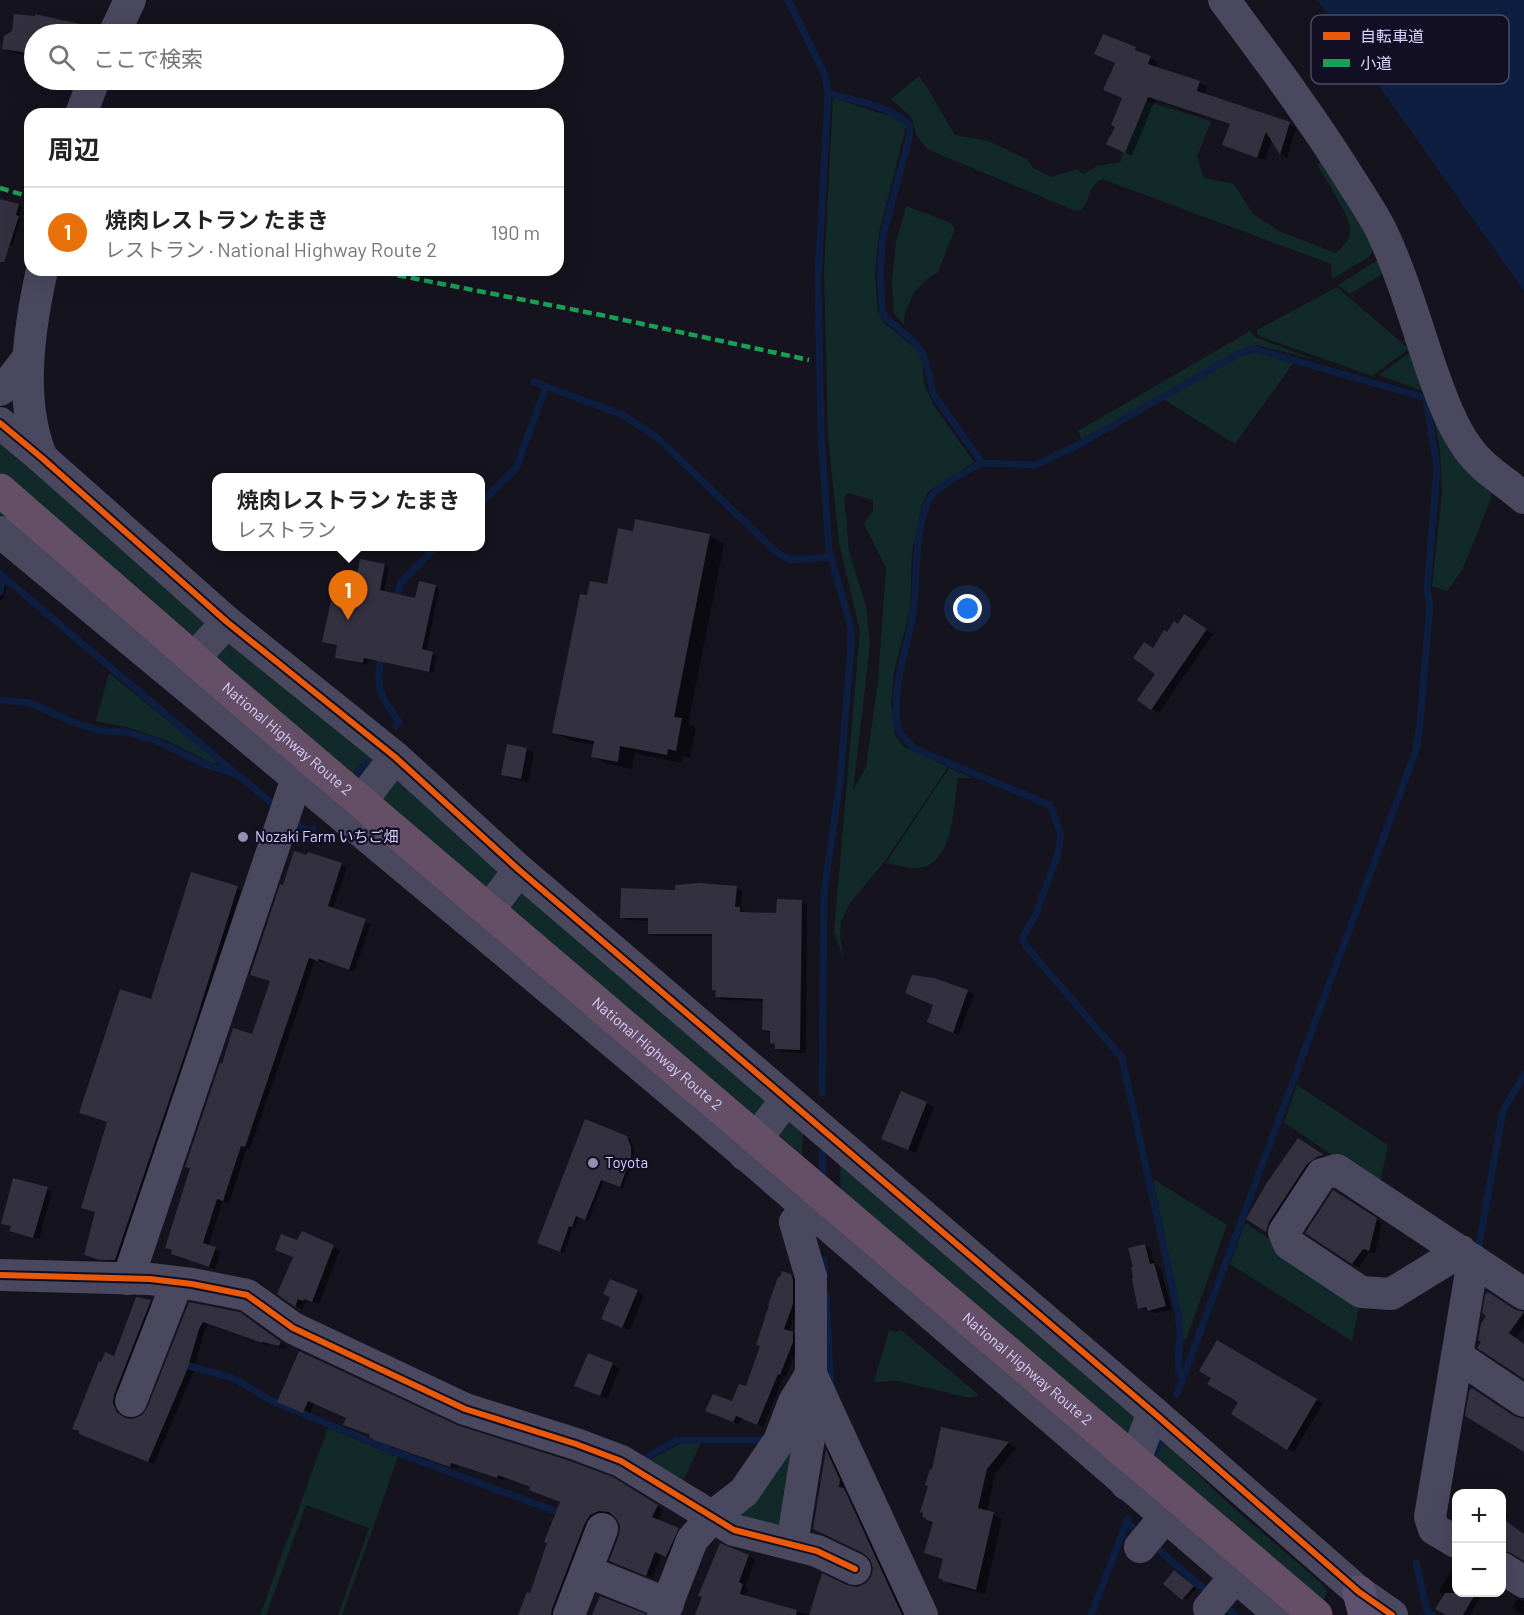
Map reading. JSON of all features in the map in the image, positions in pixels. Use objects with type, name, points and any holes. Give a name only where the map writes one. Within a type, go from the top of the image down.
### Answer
[{"type":"highway","name":"National Highway Route 2","points":[[0,490],[237,696],[1316,1615]]},
{"type":"street","points":[[119,24],[130,0]]},
{"type":"street","points":[[1224,0],[1331,149],[1381,230],[1397,265],[1438,388],[1467,447],[1485,469],[1524,498]]},
{"type":"street","points":[[83,108],[90,90]]},
{"type":"street","points":[[41,276],[27,358],[31,422],[34,439],[42,458]]},
{"type":"street","points":[[0,390],[8,384],[27,358]]},
{"type":"street","points":[[0,423],[227,622],[395,758],[519,870],[1153,1412],[1362,1603],[1392,1615]]},
{"type":"street","points":[[0,532],[177,677],[289,801],[347,820],[745,1155],[1125,1484],[1149,1536],[1219,1596],[1280,1615]]},
{"type":"street","points":[[177,677],[227,622]]},
{"type":"street","points":[[347,820],[395,758]]},
{"type":"street","points":[[130,1274],[289,801]]},
{"type":"street","points":[[476,927],[519,870]]},
{"type":"street","points":[[745,1155],[786,1099]]},
{"type":"street","points":[[1467,1255],[1391,1294],[1361,1292],[1289,1244],[1284,1232],[1322,1174],[1337,1170],[1467,1255],[1524,1294]]},
{"type":"street","points":[[792,1544],[813,1413],[811,1277],[809,1263],[795,1222],[807,1208]]},
{"type":"street","points":[[1452,1540],[1434,1529],[1430,1517],[1457,1356],[1467,1255]]},
{"type":"street","points":[[0,1275],[130,1274],[247,1295],[292,1328],[465,1409],[576,1444],[621,1461],[734,1530],[817,1551],[855,1569]]},
{"type":"street","points":[[131,1401],[177,1282]]},
{"type":"street","points":[[1457,1356],[1524,1401]]},
{"type":"street","points":[[586,1571],[666,1610],[692,1540],[713,1516],[744,1492],[779,1441],[794,1402],[813,1373]]},
{"type":"street","points":[[813,1373],[922,1615]]},
{"type":"street","points":[[1125,1484],[1153,1412]]},
{"type":"street","points":[[569,1615],[602,1529]]},
{"type":"street","points":[[1506,1571],[1524,1582]]},
{"type":"green space","points":[[919,76],[955,135],[988,141],[1027,159],[1033,168],[1051,177],[1077,169],[1083,174],[1097,166],[1120,162],[1143,100],[1211,121],[1197,157],[1204,178],[1234,184],[1253,214],[1281,232],[1336,253],[1348,239],[1350,227],[1343,209],[1317,165],[1322,160],[1378,243],[1369,257],[1332,279],[1331,264],[1102,179],[1091,190],[1080,211],[1071,209],[927,149],[917,136],[911,117],[891,99]]},
{"type":"green space","points":[[833,98],[896,118],[906,126],[879,233],[875,271],[877,307],[883,322],[916,349],[922,361],[924,384],[934,406],[974,462],[928,492],[922,504],[912,551],[910,610],[894,671],[891,704],[895,735],[904,747],[948,767],[885,861],[850,903],[841,921],[840,938],[844,959],[834,932],[860,631],[839,543],[828,437],[824,271]],"holes":[[[848,493],[873,500],[873,511],[864,524],[886,568],[878,681],[866,767],[853,791],[870,644],[866,606],[849,551],[844,497]]]},
{"type":"green space","points":[[906,206],[951,223],[955,229],[938,272],[914,292],[905,312],[904,325],[894,314],[892,283],[896,242]]},
{"type":"green space","points":[[1378,260],[1390,269],[1350,294],[1338,285]]},
{"type":"green space","points":[[1337,287],[1409,349],[1372,376],[1257,335],[1257,330]]},
{"type":"green space","points":[[1250,331],[1255,337],[1315,360],[1257,345],[1239,350],[1082,441],[1078,431]]},
{"type":"green space","points":[[1414,334],[1492,487],[1491,499],[1462,570],[1447,591],[1432,586],[1442,494],[1440,449],[1428,393],[1379,375],[1412,351],[1403,340]]},
{"type":"green space","points":[[1256,351],[1294,362],[1235,444],[1163,399],[1240,356]]},
{"type":"green space","points":[[0,437],[211,616],[178,664],[0,518]]},
{"type":"green space","points":[[229,638],[381,759],[343,810],[195,680]]},
{"type":"green space","points":[[109,673],[217,761],[216,765],[166,740],[127,727],[96,721]]},
{"type":"green space","points":[[949,768],[973,778],[958,778],[950,832],[939,857],[930,864],[918,868],[886,863]]},
{"type":"green space","points":[[389,771],[503,866],[487,888],[373,791]]},
{"type":"green space","points":[[516,887],[773,1097],[755,1118],[503,903]]},
{"type":"green space","points":[[1297,1085],[1388,1145],[1379,1188],[1284,1122]]},
{"type":"green space","points":[[788,1115],[1140,1410],[1129,1435],[841,1190],[840,1165],[803,1134],[802,1155],[774,1131]]},
{"type":"green space","points":[[1153,1179],[1227,1225],[1186,1340],[1182,1339],[1183,1327]]},
{"type":"green space","points":[[1245,1223],[1361,1298],[1352,1341],[1230,1264]]},
{"type":"green space","points":[[889,1330],[897,1332],[901,1330],[979,1395],[970,1398],[898,1381],[874,1382]]},
{"type":"green space","points":[[328,1428],[398,1457],[342,1615],[338,1615],[369,1528],[306,1505],[266,1615],[260,1615]]},
{"type":"green space","points":[[681,1443],[701,1443],[681,1485],[640,1465]]},
{"type":"green space","points":[[1163,1443],[1322,1584],[1327,1591],[1322,1601],[1156,1457]]},
{"type":"green space","points":[[781,1450],[797,1455],[791,1521],[775,1529],[732,1513]]},
{"type":"water","points":[[1317,0],[1524,0],[1524,291],[1378,84],[1509,84],[1509,15],[1328,15]]},
{"type":"building","points":[[14,14],[35,16],[35,14],[80,24],[24,24],[24,52],[2,49],[4,36],[12,31]]},
{"type":"building","points":[[1103,34],[1136,47],[1135,50],[1151,56],[1148,64],[1200,81],[1197,91],[1290,122],[1280,155],[1266,132],[1257,158],[1222,145],[1230,124],[1148,97],[1125,153],[1106,144],[1115,127],[1111,125],[1122,98],[1103,90],[1115,63],[1094,54]]},
{"type":"building","points":[[0,199],[19,204],[16,215],[19,216],[4,262],[0,262]]},
{"type":"building","points":[[635,519],[710,534],[674,717],[682,718],[676,751],[668,749],[667,755],[620,746],[618,762],[591,757],[594,741],[552,733],[580,594],[587,595],[590,581],[607,584],[618,528],[633,531]]},
{"type":"building","points":[[360,559],[385,564],[380,590],[415,598],[419,581],[436,585],[422,649],[433,652],[429,672],[364,658],[363,663],[335,658],[337,645],[322,642],[336,577],[356,580]]},
{"type":"building","points":[[1184,614],[1207,629],[1151,710],[1137,700],[1155,674],[1133,658],[1144,642],[1153,648],[1164,630],[1167,632],[1174,621],[1178,624]]},
{"type":"building","points":[[507,744],[527,748],[521,779],[501,775]]},
{"type":"building","points":[[294,851],[307,855],[308,852],[342,863],[328,906],[366,919],[349,970],[319,959],[318,961],[309,958],[245,1147],[241,1146],[223,1201],[217,1199],[203,1243],[216,1247],[209,1267],[171,1254],[172,1250],[165,1248],[190,1168],[185,1167],[233,1028],[252,1034],[270,981],[250,975],[280,884],[283,885]]},
{"type":"building","points":[[191,872],[238,886],[192,1033],[115,1260],[100,1260],[84,1255],[95,1212],[81,1208],[107,1122],[79,1113],[120,989],[151,999]]},
{"type":"building","points":[[699,883],[737,886],[735,907],[740,907],[740,912],[776,913],[777,899],[802,900],[800,1050],[775,1049],[775,1044],[770,1043],[770,1031],[762,1030],[763,999],[715,997],[716,991],[712,990],[712,934],[648,934],[648,918],[620,918],[621,888],[675,890],[675,885]]},
{"type":"building","points":[[912,975],[934,978],[968,990],[953,1033],[927,1022],[933,1005],[905,993]]},
{"type":"building","points":[[901,1091],[927,1102],[908,1150],[881,1139]]},
{"type":"building","points":[[585,1119],[627,1136],[631,1147],[631,1157],[620,1187],[601,1180],[585,1220],[576,1216],[572,1227],[569,1226],[560,1252],[537,1243]]},
{"type":"building","points":[[1298,1138],[1324,1155],[1307,1164],[1269,1222],[1266,1232],[1246,1219],[1266,1184]]},
{"type":"building","points":[[13,1178],[48,1187],[33,1238],[9,1231],[11,1226],[1,1224]]},
{"type":"building","points":[[1333,1190],[1377,1218],[1369,1251],[1363,1249],[1352,1264],[1305,1233]]},
{"type":"building","points":[[302,1231],[334,1245],[312,1302],[298,1299],[295,1307],[277,1294],[293,1257],[275,1250],[281,1234],[297,1240]]},
{"type":"building","points":[[1145,1244],[1150,1264],[1154,1263],[1166,1306],[1148,1311],[1146,1307],[1138,1309],[1132,1279],[1131,1267],[1133,1267],[1128,1248]]},
{"type":"building","points":[[782,1271],[791,1274],[793,1280],[793,1304],[784,1329],[793,1332],[793,1342],[757,1425],[736,1416],[733,1422],[705,1411],[713,1394],[732,1401],[739,1384],[746,1386],[760,1346],[756,1345],[768,1305]]},
{"type":"building","points":[[610,1279],[638,1290],[622,1328],[601,1319],[610,1297],[603,1294]]},
{"type":"building","points":[[1488,1292],[1514,1309],[1524,1312],[1509,1333],[1524,1344],[1524,1379],[1477,1348],[1481,1342],[1478,1340],[1481,1324],[1486,1316],[1482,1313],[1485,1295]]},
{"type":"building","points":[[136,1297],[151,1300],[114,1395],[113,1403],[117,1412],[125,1418],[133,1419],[142,1415],[147,1408],[189,1302],[240,1312],[281,1342],[279,1346],[262,1343],[203,1322],[187,1370],[148,1462],[72,1429],[99,1361],[101,1362],[105,1352],[114,1356]]},
{"type":"building","points":[[1217,1340],[1317,1399],[1287,1450],[1231,1414],[1238,1402],[1207,1384],[1211,1378],[1199,1371]]},
{"type":"building","points":[[299,1351],[457,1425],[613,1477],[658,1505],[652,1517],[679,1528],[666,1557],[655,1552],[646,1576],[609,1561],[620,1526],[609,1512],[599,1511],[590,1515],[585,1523],[551,1615],[518,1615],[527,1592],[530,1593],[547,1543],[544,1542],[560,1502],[498,1475],[497,1478],[451,1463],[450,1467],[374,1440],[369,1437],[370,1435],[343,1425],[346,1418],[308,1401],[303,1413],[277,1402]]},
{"type":"building","points":[[588,1353],[613,1363],[600,1396],[574,1386]]},
{"type":"building","points":[[1472,1388],[1514,1416],[1524,1419],[1524,1452],[1465,1416],[1469,1391]]},
{"type":"building","points":[[941,1427],[1009,1442],[987,1469],[978,1508],[994,1512],[976,1590],[938,1578],[943,1559],[924,1553],[933,1522],[922,1517],[923,1513],[920,1512]]},
{"type":"building","points":[[826,1449],[840,1480],[839,1487],[844,1488],[902,1615],[809,1615],[822,1573],[847,1585],[857,1587],[866,1583],[871,1577],[873,1568],[870,1559],[863,1553],[813,1529]]},
{"type":"building","points":[[1506,1521],[1524,1534],[1524,1561],[1506,1551]]},
{"type":"building","points":[[720,1543],[749,1555],[739,1582],[743,1584],[740,1594],[797,1610],[796,1615],[695,1615],[702,1597],[698,1596]]},
{"type":"building","points":[[1174,1570],[1194,1586],[1182,1600],[1163,1584]]},
{"type":"building","points":[[1445,1593],[1452,1593],[1452,1597],[1474,1597],[1463,1615],[1446,1615],[1435,1609]]},
{"type":"building","points":[[600,1596],[646,1614],[592,1615]]},
{"type":"waterway","points":[[788,0],[825,75],[828,93],[818,279],[821,434],[829,550],[851,628],[840,781],[824,892],[822,1093]]},
{"type":"waterway","points":[[828,93],[882,108],[910,126],[909,138],[883,236],[880,269],[882,309],[885,317],[921,351],[934,395],[982,463],[1036,465],[1080,444],[1240,353],[1255,349],[1426,398],[1437,468],[1427,591],[1430,604],[1416,750],[1177,1394]]},
{"type":"waterway","points":[[534,382],[623,415],[658,438],[776,552],[791,560],[831,557]]},
{"type":"waterway","points":[[485,499],[516,468],[546,387]]},
{"type":"waterway","points":[[982,463],[953,479],[932,495],[924,513],[918,541],[913,614],[898,681],[897,723],[901,734],[915,749],[1050,805],[1061,834],[1058,854],[1035,916],[1022,938],[1026,946],[1122,1058],[1178,1313],[1180,1331],[1178,1369],[1183,1378]]},
{"type":"waterway","points":[[396,600],[401,582],[432,551]]},
{"type":"waterway","points":[[0,574],[234,772]]},
{"type":"waterway","points":[[0,592],[3,577]]},
{"type":"waterway","points":[[382,655],[379,684],[384,698],[399,722],[396,726]]},
{"type":"waterway","points":[[0,700],[30,703],[72,722],[101,731],[126,732],[154,740],[207,765],[238,775],[278,808]]},
{"type":"waterway","points":[[350,782],[366,763]]},
{"type":"waterway","points":[[292,819],[308,832],[313,828]]},
{"type":"waterway","points":[[1478,1250],[1503,1111],[1524,1075]]},
{"type":"waterway","points":[[822,1153],[823,1181]]},
{"type":"waterway","points":[[824,1260],[825,1275]]},
{"type":"waterway","points":[[826,1295],[831,1389]]},
{"type":"waterway","points":[[189,1366],[233,1378],[272,1401],[398,1453],[563,1514]]},
{"type":"waterway","points":[[637,1458],[642,1460],[677,1440],[768,1440]]},
{"type":"waterway","points":[[1150,1464],[1159,1442]]},
{"type":"waterway","points":[[1091,1615],[1128,1519]]},
{"type":"waterway","points":[[1126,1522],[1140,1534]]},
{"type":"waterway","points":[[1153,1545],[1210,1594]]},
{"type":"waterway","points":[[1416,1563],[1427,1611],[1432,1615]]},
{"type":"waterway","points":[[1223,1605],[1235,1615]]},
{"type":"marked path","points":[[0,188],[24,195]]},
{"type":"marked path","points":[[402,276],[601,315],[809,360]]},
{"type":"cycle path","points":[[0,423],[227,622],[395,757],[519,870],[1153,1412],[1359,1592],[1392,1615]]},
{"type":"cycle path","points":[[0,1275],[150,1279],[192,1284],[247,1295],[293,1328],[465,1409],[576,1444],[621,1461],[734,1530],[817,1551],[855,1569]]},
{"type":"place","name":"焼肉レストラン たまき","points":[[348,620]]},
{"type":"place","name":"Nozaki Farm いちご畑","points":[[243,837]]},
{"type":"place","name":"Toyota","points":[[593,1163]]}]
